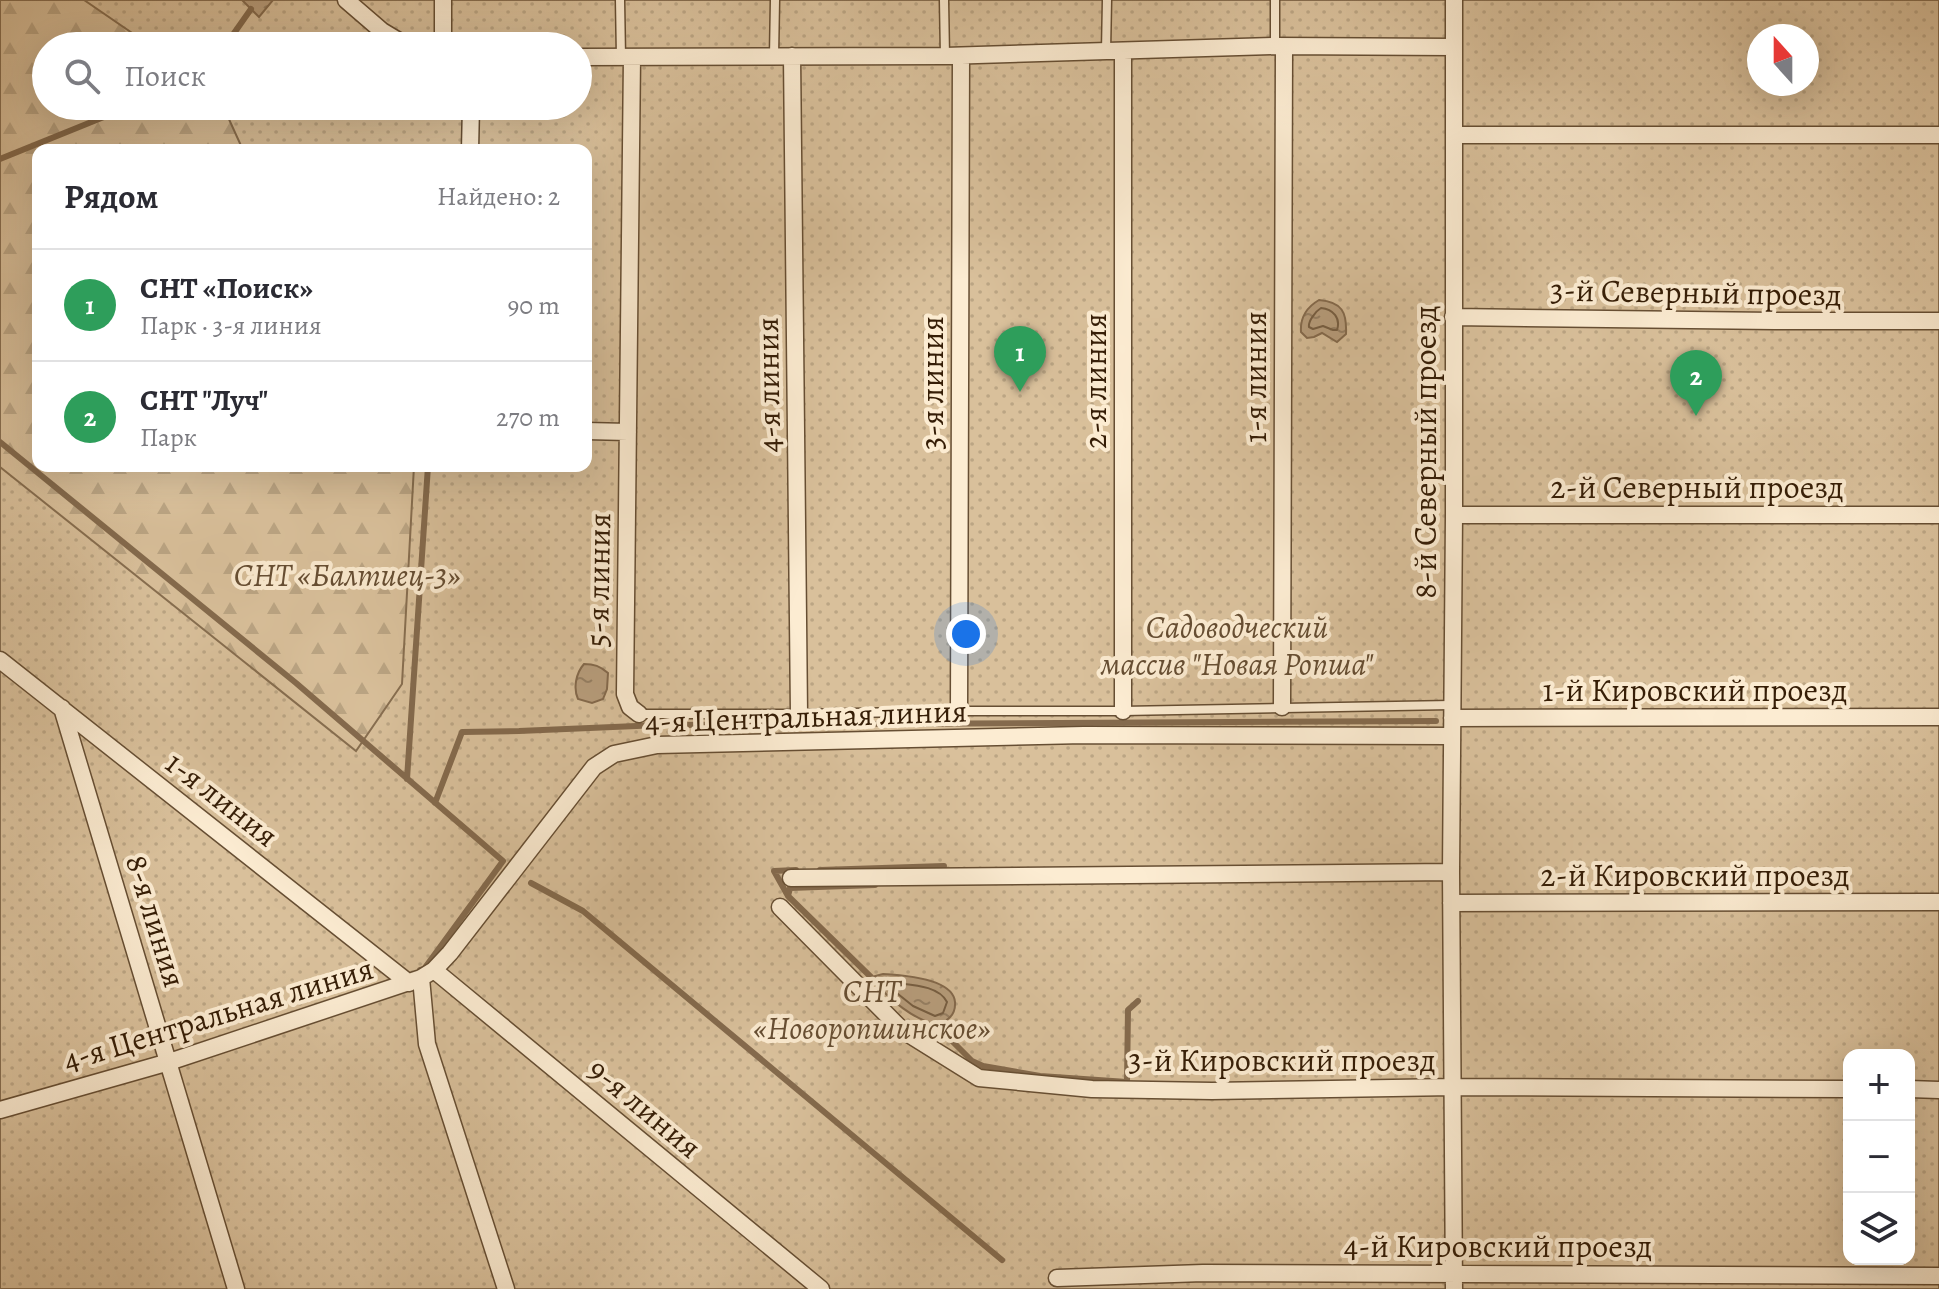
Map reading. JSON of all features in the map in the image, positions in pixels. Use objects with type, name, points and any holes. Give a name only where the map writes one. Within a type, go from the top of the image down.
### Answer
[{"type":"street","points":[[346,0],[384,32]]},
{"type":"street","points":[[443,0],[443,32]]},
{"type":"street","name":"8-й Северный проезд","points":[[1454,0],[1451,872],[1454,1282]]},
{"type":"street","points":[[592,57],[953,56],[1279,46],[1454,47]]},
{"type":"street","name":"1-я линия","points":[[1279,46],[1282,707]]},
{"type":"street","name":"2-я линия","points":[[1115,51],[1123,711]]},
{"type":"street","name":"4-я линия","points":[[792,56],[799,714]]},
{"type":"street","name":"3-я линия","points":[[953,56],[959,711]]},
{"type":"street","name":"5-я линия","points":[[626,57],[628,432],[625,694],[630,707],[639,714]]},
{"type":"street","points":[[470,144],[471,120]]},
{"type":"street","points":[[1455,135],[1939,135]]},
{"type":"street","name":"3-й Северный проезд","points":[[1453,317],[1939,321]]},
{"type":"street","points":[[592,431],[628,432]]},
{"type":"street","name":"2-й Северный проезд","points":[[1454,515],[1939,515]]},
{"type":"street","name":"1-я линия","points":[[0,660],[421,977]]},
{"type":"street","name":"8-я линия","points":[[62,708],[236,1289]]},
{"type":"street","name":"1-й Кировский проезд","points":[[1452,711],[1939,717]]},
{"type":"street","name":"4-я Центральная линия","points":[[0,1110],[169,1062],[421,977],[450,953],[594,767],[614,754],[657,745],[1084,735],[1452,736]]},
{"type":"street","points":[[791,878],[1451,872]]},
{"type":"street","name":"2-й Кировский проезд","points":[[1451,903],[1939,902]]},
{"type":"street","name":"3-й Кировский проезд","points":[[780,907],[902,1030],[979,1078],[1107,1089],[1212,1091],[1453,1087],[1843,1089]]},
{"type":"street","points":[[421,977],[427,1044],[506,1289]]},
{"type":"street","name":"9-я линия","points":[[421,977],[821,1289]]},
{"type":"street","points":[[1915,1089],[1939,1090]]},
{"type":"street","name":"4-й Кировский проезд","points":[[1057,1278],[1203,1273],[1454,1282],[1939,1276]]},
{"type":"lane","points":[[620,0],[626,57]]},
{"type":"lane","points":[[774,56],[775,0]]},
{"type":"lane","points":[[944,0],[953,56]]},
{"type":"lane","points":[[1107,0],[1115,51]]},
{"type":"lane","points":[[1275,0],[1279,46]]},
{"type":"lane","points":[[639,714],[1282,707],[1452,711]]},
{"type":"green space","name":"Садоводческий массив \"Новая Ропша\"","points":[[0,0],[1939,0],[1939,1289],[0,1289]]},
{"type":"green space","name":"СНТ «Балтиец-3»","points":[[0,0],[84,0],[131,32],[32,32],[32,120],[229,120],[240,144],[32,144],[32,472],[414,472],[402,684],[356,751],[0,467]]},
{"type":"water","points":[[242,0],[273,0],[259,17]]},
{"type":"water","points":[[1319,300],[1333,303],[1344,314],[1346,334],[1337,342],[1322,333],[1307,338],[1301,332],[1305,313]]},
{"type":"water","points":[[584,664],[597,666],[608,673],[603,699],[592,703],[578,699],[576,681]]},
{"type":"water","points":[[883,974],[925,979],[946,988],[955,1002],[952,1014],[936,1025],[910,1013],[874,983],[875,976]]},
{"type":"waterway","points":[[235,32],[251,9]]},
{"type":"waterway","points":[[37,144],[96,120]]},
{"type":"waterway","points":[[0,159],[32,146]]},
{"type":"waterway","points":[[0,442],[32,468]]},
{"type":"waterway","points":[[37,472],[296,683],[503,861],[424,969],[420,970]]},
{"type":"waterway","points":[[407,779],[428,472]]},
{"type":"waterway","points":[[435,803],[462,732],[660,725],[1436,721]]},
{"type":"waterway","points":[[820,870],[944,866]]},
{"type":"waterway","points":[[796,870],[774,871],[788,896],[874,980]]},
{"type":"waterway","points":[[531,883],[583,911],[1002,1260]]},
{"type":"waterway","points":[[788,896],[790,888],[875,885]]},
{"type":"waterway","points":[[936,1025],[972,1061],[983,1066],[1040,1076],[1127,1082],[1128,1010],[1138,1001]]},
{"type":"place","name":"СНТ «Поиск»","points":[[1020,392]]},
{"type":"place","name":"СНТ \"Луч\"","points":[[1696,416]]},
{"type":"park label","name":"СНТ «Новоропшинское»","points":[[872,1010]]}]
